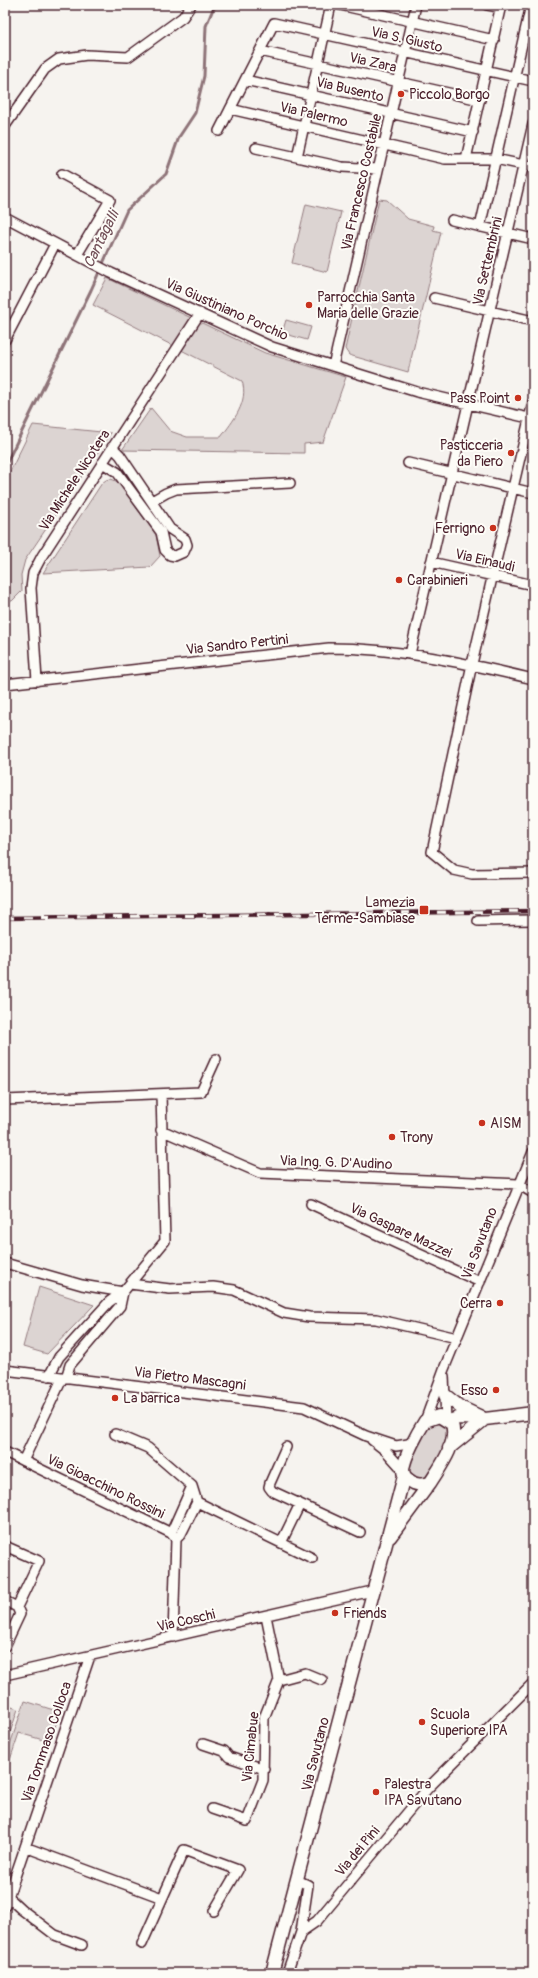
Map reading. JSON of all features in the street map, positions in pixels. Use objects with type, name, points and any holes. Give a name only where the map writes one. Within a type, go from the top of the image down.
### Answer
[{"type":"street","points":[[5,126],[45,69],[59,59],[87,55],[128,57],[183,17],[191,5]]},
{"type":"street","points":[[297,158],[331,5]]},
{"type":"street","points":[[340,5],[494,40]]},
{"type":"street","name":"Via Francesco Costabile","points":[[333,366],[416,5]]},
{"type":"street","points":[[466,159],[501,7],[487,5]]},
{"type":"street","points":[[480,227],[531,5]]},
{"type":"street","name":"Via S. Giusto","points":[[260,51],[274,23],[533,81]]},
{"type":"street","points":[[219,131],[260,51]]},
{"type":"street","name":"Via Zara","points":[[260,51],[480,100]]},
{"type":"street","name":"Via Busento","points":[[245,80],[473,132]]},
{"type":"street","name":"Via Palermo","points":[[230,109],[445,160],[495,159],[533,167]]},
{"type":"street","name":"Via Settembrini","points":[[410,654],[533,124]]},
{"type":"street","points":[[256,148],[342,167],[378,169]]},
{"type":"street","points":[[5,217],[77,255],[110,200],[62,174]]},
{"type":"street","points":[[452,220],[533,239]]},
{"type":"street","points":[[5,340],[55,244]]},
{"type":"street","name":"Via Giustiniano Porchio","points":[[77,255],[111,273],[272,347],[417,392],[531,418]]},
{"type":"street","points":[[434,298],[533,320]]},
{"type":"street","name":"Via Michele Nicotera","points":[[37,681],[31,597],[33,573],[42,556],[112,447],[200,314]]},
{"type":"street","points":[[533,402],[531,418],[472,664],[432,852],[454,870],[472,874],[533,873]]},
{"type":"street","points":[[102,463],[117,472],[161,532],[164,547],[167,553],[180,556],[186,548],[187,542],[170,529],[120,455],[112,447]]},
{"type":"street","points":[[408,463],[533,493]]},
{"type":"street","points":[[152,501],[176,489],[290,483]]},
{"type":"street","name":"Via Einaudi","points":[[431,562],[533,585]]},
{"type":"street","name":"Via Sandro Pertini","points":[[5,684],[329,648],[365,648],[410,654],[472,664],[533,678]]},
{"type":"street","points":[[478,921],[533,920]]},
{"type":"street","points":[[5,1100],[201,1092],[216,1059]]},
{"type":"street","points":[[49,1376],[59,1357],[109,1302],[123,1292],[165,1241],[161,1094]]},
{"type":"street","name":"Via Ing. G. D'Audino","points":[[161,1130],[260,1173],[518,1184]]},
{"type":"street","name":"Via Savutano","points":[[272,1973],[298,1880],[403,1473],[414,1440],[425,1421],[444,1369],[458,1338],[518,1184],[533,1152]]},
{"type":"street","points":[[518,1184],[533,1193]]},
{"type":"street","name":"Via Gaspare Mazzei","points":[[311,1204],[480,1282]]},
{"type":"street","points":[[5,1263],[82,1285],[123,1292]]},
{"type":"street","points":[[130,1284],[170,1289],[213,1287],[234,1290],[284,1314],[309,1318],[376,1319],[458,1338]]},
{"type":"street","points":[[23,1461],[70,1365],[120,1306],[123,1292]]},
{"type":"street","points":[[444,1369],[447,1421]]},
{"type":"street","name":"Via Pietro Mascagni","points":[[5,1370],[304,1407],[366,1436]]},
{"type":"street","points":[[445,1396],[460,1407],[485,1419]]},
{"type":"street","points":[[447,1421],[458,1418],[485,1419],[533,1413]]},
{"type":"street","points":[[385,1543],[430,1483],[449,1448],[454,1430],[452,1424],[439,1416],[425,1421]]},
{"type":"street","points":[[449,1448],[485,1419]]},
{"type":"street","points":[[115,1434],[148,1448],[192,1486],[197,1502],[181,1534],[173,1536]]},
{"type":"street","points":[[366,1436],[396,1446],[408,1444],[414,1440]]},
{"type":"street","points":[[366,1436],[386,1452],[413,1483],[422,1486],[430,1483]]},
{"type":"street","points":[[286,1447],[269,1487],[272,1491],[360,1532]]},
{"type":"street","name":"Via Gioacchino Rossini","points":[[5,1452],[173,1536]]},
{"type":"street","points":[[173,1637],[173,1536],[192,1486]]},
{"type":"street","points":[[197,1502],[312,1558]]},
{"type":"street","points":[[281,1543],[300,1504]]},
{"type":"street","points":[[5,1546],[39,1561],[17,1607]]},
{"type":"street","name":"Via Coschi","points":[[5,1675],[372,1591]]},
{"type":"street","points":[[5,1602],[17,1607],[20,1614],[5,1646]]},
{"type":"street","points":[[266,1616],[278,1680],[305,1673],[322,1680]]},
{"type":"street","name":"Via Tommaso Colloca","points":[[5,1906],[90,1656]]},
{"type":"street","name":"Via Cimabue","points":[[212,1809],[247,1821],[263,1780],[264,1718],[278,1680]]},
{"type":"street","name":"Via dei Pini","points":[[302,1932],[316,1921],[428,1788],[533,1684]]},
{"type":"street","points":[[203,1744],[224,1751],[229,1757],[264,1769]]},
{"type":"street","points":[[25,1847],[162,1898]]},
{"type":"street","points":[[142,1944],[184,1850],[238,1870],[214,1911]]},
{"type":"street","points":[[287,1973],[302,1932],[308,1884],[298,1880]]},
{"type":"street","points":[[8,1896],[21,1909],[55,1935],[82,1945]]},
{"type":"shaded area","points":[[379,199],[387,200],[408,219],[434,226],[433,230],[441,232],[408,372],[349,355],[345,349]]},
{"type":"shaded area","points":[[306,204],[341,212],[327,272],[292,263]]},
{"type":"shaded area","points":[[107,278],[265,353],[346,377],[323,442],[304,444],[304,453],[122,450],[151,408],[170,431],[187,437],[221,437],[239,411],[242,404],[244,389],[242,381],[93,305]]},
{"type":"shaded area","points":[[286,320],[311,327],[307,340],[282,333]]},
{"type":"shaded area","points":[[33,425],[111,433],[25,560],[21,575],[22,591],[12,601],[5,601],[5,482]]},
{"type":"shaded area","points":[[111,479],[120,485],[156,535],[160,556],[150,567],[43,573],[102,483]]},
{"type":"shaded area","points":[[39,1287],[94,1305],[47,1354],[23,1347]]},
{"type":"shaded area","points":[[439,1421],[448,1429],[445,1443],[435,1466],[425,1478],[419,1481],[409,1473],[409,1468],[416,1448],[423,1435],[433,1424]]},
{"type":"shaded area","points":[[25,1701],[60,1712],[50,1742],[19,1733],[5,1775],[5,1759]]},
{"type":"shaded area","points":[[5,1705],[18,1709],[5,1748]]},
{"type":"waterway","name":"Cantagalli","points":[[5,466],[91,290],[127,210],[166,174],[179,137],[195,113],[204,76],[206,26],[213,9],[218,5]]},
{"type":"railway","points":[[5,918],[533,911]]},
{"type":"place","name":"Piccolo Borgo","points":[[401,94]]},
{"type":"place","name":"Parrocchia Santa Maria delle Grazie","points":[[309,305]]},
{"type":"place","name":"Pass Point","points":[[518,398]]},
{"type":"place","name":"Pasticceria da Piero","points":[[511,453]]},
{"type":"place","name":"Ferrigno","points":[[493,528]]},
{"type":"place","name":"Carabinieri","points":[[399,580]]},
{"type":"place","name":"Lamezia Terme-Sambiase","points":[[424,910]]},
{"type":"place","name":"AISM","points":[[482,1123]]},
{"type":"place","name":"Trony","points":[[392,1137]]},
{"type":"place","name":"Cerra","points":[[500,1303]]},
{"type":"place","name":"Esso","points":[[496,1390]]},
{"type":"place","name":"La barrica","points":[[115,1398]]},
{"type":"place","name":"Friends","points":[[335,1613]]},
{"type":"place","name":"Scuola Superiore IPA","points":[[422,1722]]},
{"type":"place","name":"Palestra IPA Savutano","points":[[376,1792]]}]
